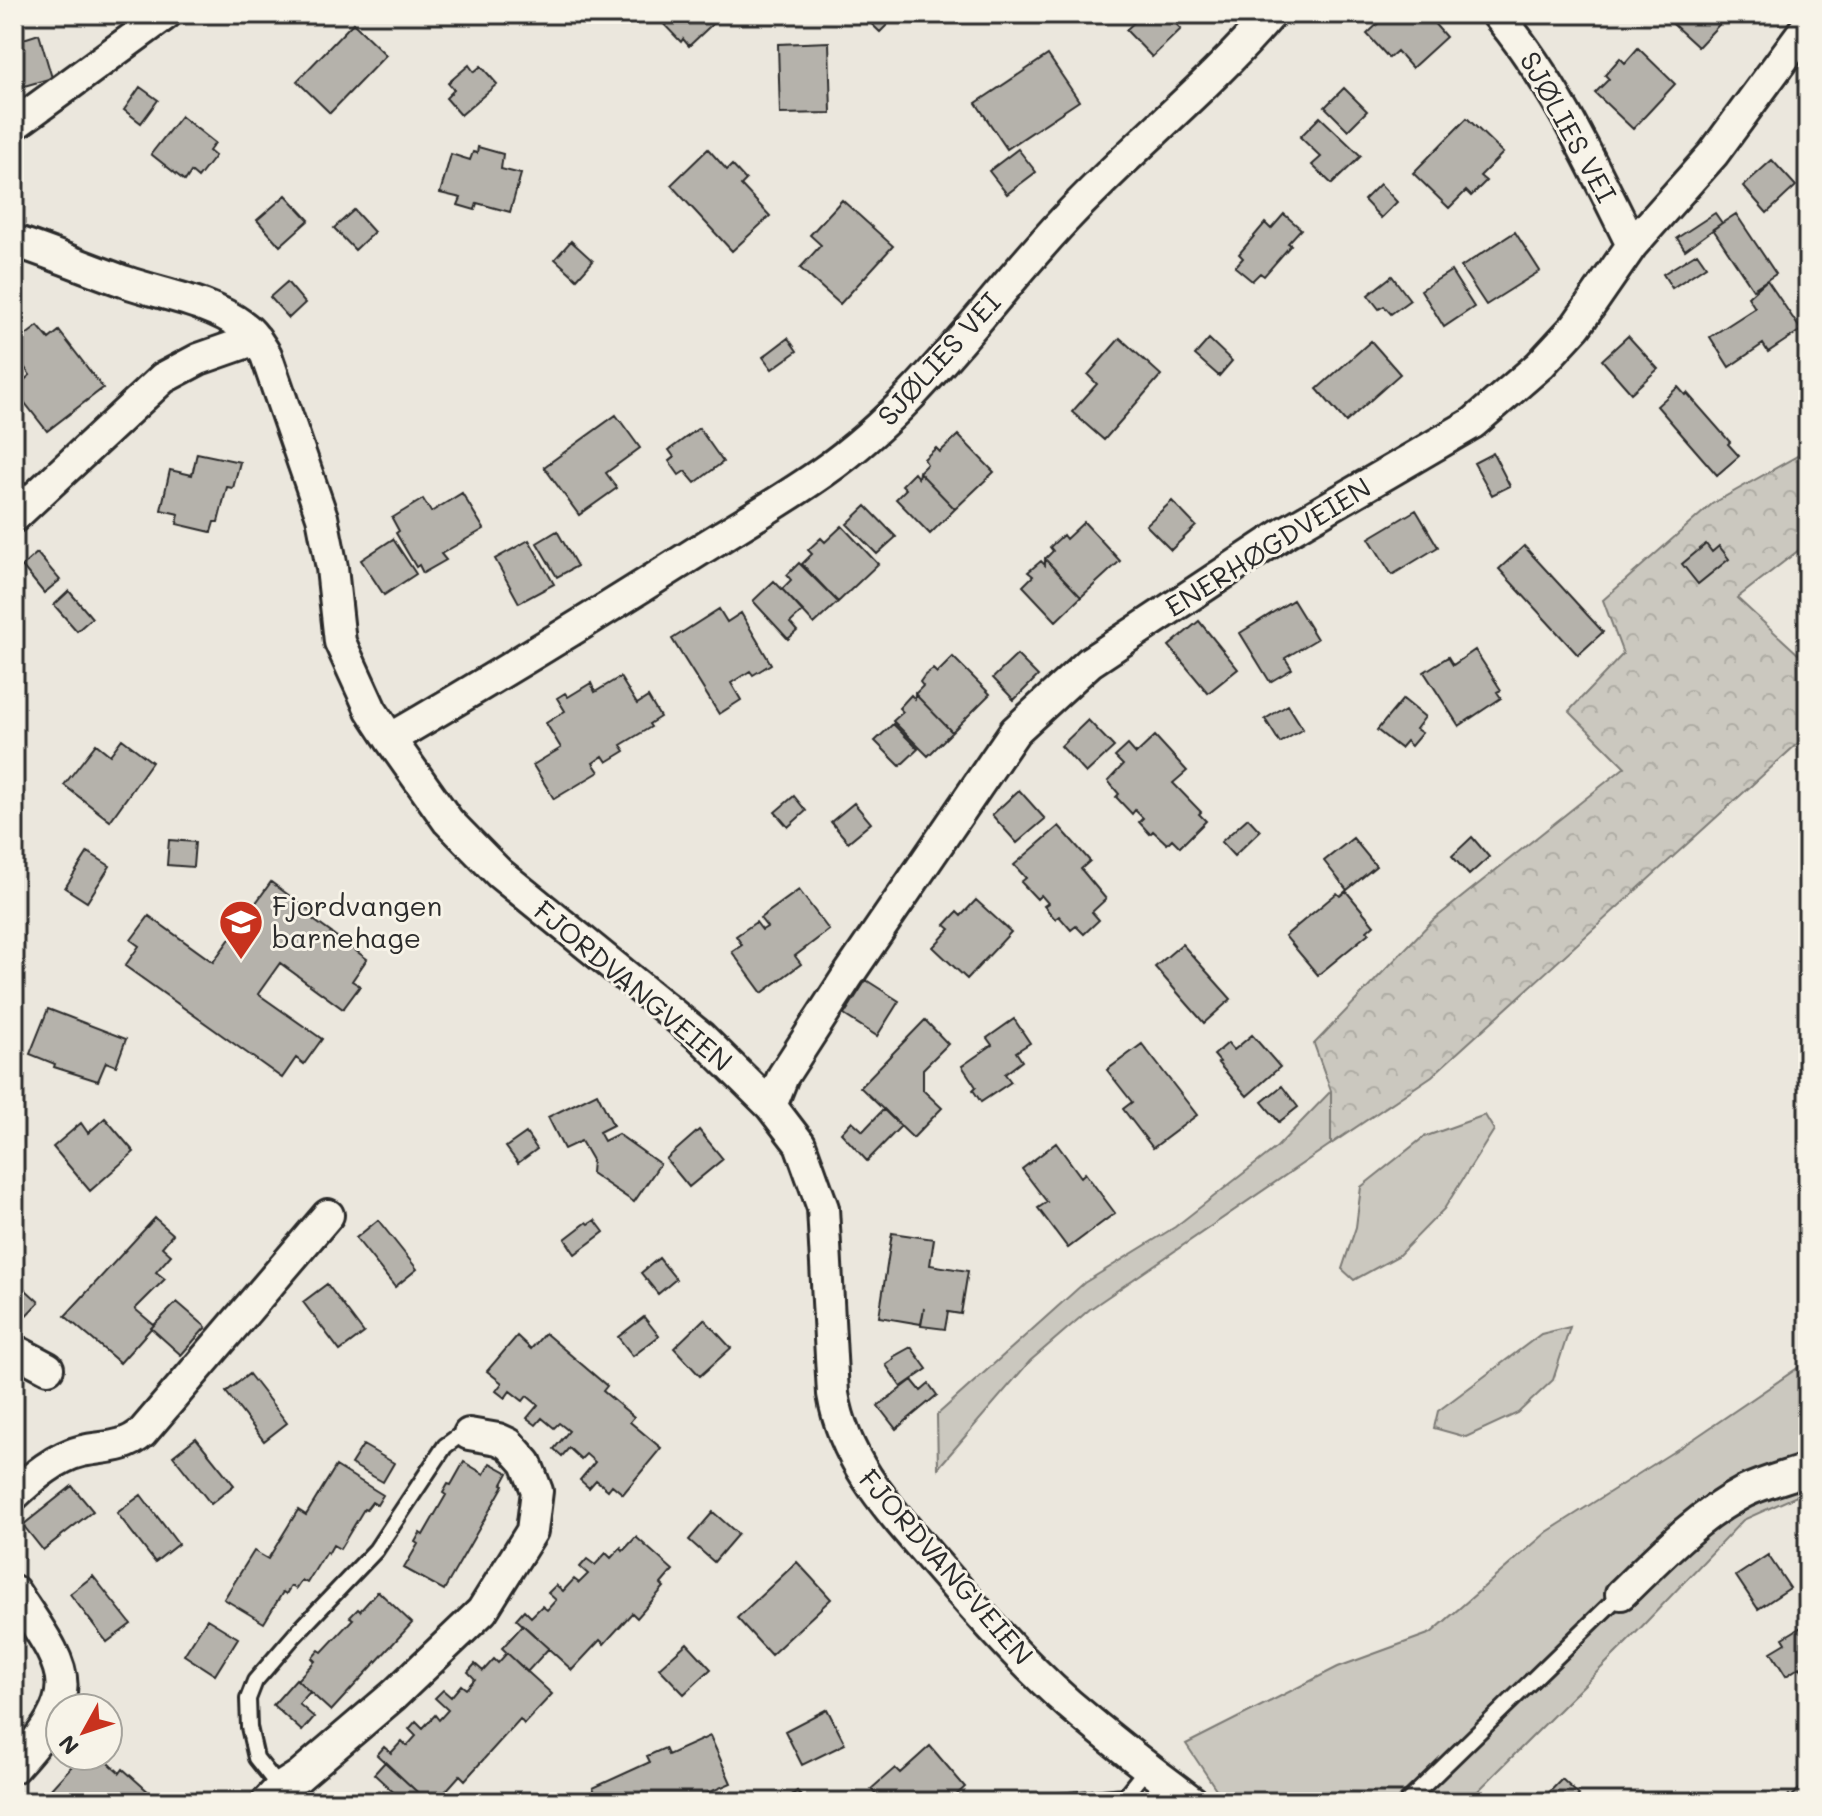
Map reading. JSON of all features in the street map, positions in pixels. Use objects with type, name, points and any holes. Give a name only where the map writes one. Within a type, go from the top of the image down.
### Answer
[{"type":"street","points":[[14,125],[166,14]]},
{"type":"street","name":"SJØLIES VEI","points":[[390,739],[553,643],[824,472],[901,408],[955,348],[1018,269],[1076,207],[1271,14]]},
{"type":"street","name":"SJØLIES VEI","points":[[1497,14],[1518,39],[1582,144],[1632,245]]},
{"type":"street","name":"ENERHØGDVEIEN","points":[[771,1106],[783,1076],[1015,731],[1090,662],[1286,532],[1473,423],[1540,365],[1576,326],[1632,245],[1713,154],[1808,25]]},
{"type":"street","name":"FJORDVANGVEIEN","points":[[14,241],[195,303],[231,318],[256,339],[266,355],[322,517],[332,568],[340,642],[371,710],[448,821],[499,873],[701,1037],[771,1106],[800,1144],[823,1208],[833,1394],[839,1421],[855,1460],[882,1501],[1018,1655],[1069,1703],[1193,1802]]},
{"type":"street","points":[[14,517],[163,378],[199,359],[256,339]]},
{"type":"street","points":[[14,1495],[51,1465],[81,1451],[113,1448],[132,1441],[142,1433],[328,1215]]},
{"type":"street","points":[[14,1350],[48,1368]]},
{"type":"street","points":[[273,1795],[394,1695],[482,1611],[532,1531],[537,1491],[526,1463],[509,1444],[469,1434]]},
{"type":"street","points":[[1621,1594],[1672,1543],[1724,1503],[1748,1490],[1808,1469]]},
{"type":"street","points":[[14,1591],[55,1653],[62,1685],[60,1703],[41,1738],[14,1767]]},
{"type":"lane","points":[[273,1795],[256,1758],[249,1727],[248,1699],[255,1681],[376,1550],[445,1446],[469,1434]]},
{"type":"lane","points":[[1407,1802],[1621,1594]]},
{"type":"lane","points":[[1058,1802],[1122,1799],[1147,1768]]},
{"type":"green space","points":[[1808,450],[1808,543],[1737,598],[1798,654],[1808,647],[1808,734],[1432,1076],[1331,1144],[1331,1091],[1314,1044],[1432,921],[1625,767],[1569,711],[1623,654],[1603,600],[1712,504]]},
{"type":"green space","points":[[1331,1091],[1331,1144],[1090,1309],[1030,1361],[938,1468],[937,1415],[1084,1283],[1175,1227],[1277,1147]]},
{"type":"green space","points":[[1485,1115],[1494,1130],[1444,1209],[1398,1256],[1354,1280],[1342,1269],[1356,1227],[1361,1187],[1424,1137]]},
{"type":"green space","points":[[1570,1327],[1553,1380],[1518,1413],[1466,1437],[1434,1428],[1438,1411],[1541,1334]]},
{"type":"green space","points":[[1808,1361],[1808,1497],[1799,1495],[1743,1520],[1631,1638],[1467,1802],[1246,1802],[1216,1789],[1186,1744],[1338,1667],[1431,1633],[1547,1532],[1695,1438]]},
{"type":"building","points":[[654,14],[723,14],[689,46],[683,39],[681,42]]},
{"type":"building","points":[[861,14],[894,14],[896,16],[880,32]]},
{"type":"building","points":[[1143,14],[1167,14],[1181,29],[1152,57],[1126,30]]},
{"type":"building","points":[[1388,14],[1426,14],[1446,37],[1412,68],[1397,51],[1389,58],[1367,34]]},
{"type":"building","points":[[1662,14],[1729,14],[1698,47]]},
{"type":"building","points":[[353,23],[386,55],[330,113],[297,81]]},
{"type":"building","points":[[39,34],[52,78],[14,89],[14,42]]},
{"type":"building","points":[[829,42],[831,113],[780,114],[778,44]]},
{"type":"building","points":[[1638,48],[1675,84],[1633,129],[1595,93],[1609,79],[1605,75],[1620,58],[1625,63]]},
{"type":"building","points":[[1048,55],[1079,101],[1007,149],[976,103]]},
{"type":"building","points":[[469,65],[474,72],[481,66],[497,84],[461,115],[446,98],[454,90],[448,83]]},
{"type":"building","points":[[140,87],[158,100],[141,123],[124,110]]},
{"type":"building","points":[[1344,88],[1367,111],[1348,130],[1325,107]]},
{"type":"building","points":[[181,116],[215,143],[209,151],[215,156],[198,178],[191,172],[185,181],[151,154]]},
{"type":"building","points":[[1320,117],[1361,156],[1332,184],[1312,165],[1321,157],[1300,137]]},
{"type":"building","points":[[1467,118],[1503,153],[1480,176],[1486,181],[1471,196],[1466,191],[1449,208],[1413,173]]},
{"type":"building","points":[[478,147],[503,154],[501,169],[521,174],[510,212],[477,203],[475,210],[458,205],[461,198],[440,193],[451,154],[470,160]]},
{"type":"building","points":[[708,149],[727,170],[732,165],[746,180],[741,185],[770,216],[732,251],[671,185]]},
{"type":"building","points":[[1018,149],[1036,172],[1007,194],[989,171]]},
{"type":"building","points":[[1772,160],[1796,186],[1767,213],[1743,186]]},
{"type":"building","points":[[1380,184],[1397,202],[1381,218],[1364,200]]},
{"type":"building","points":[[286,195],[309,220],[280,246],[257,220]]},
{"type":"building","points":[[842,200],[893,246],[840,304],[800,268],[821,245],[810,235]]},
{"type":"building","points":[[354,210],[374,232],[355,250],[334,228]]},
{"type":"building","points":[[1715,213],[1722,223],[1685,250],[1677,238]]},
{"type":"building","points":[[1284,214],[1301,229],[1264,276],[1260,273],[1252,281],[1235,267],[1243,258],[1239,254],[1265,223],[1271,229]]},
{"type":"building","points":[[1736,214],[1776,274],[1753,289],[1713,229]]},
{"type":"building","points":[[1515,232],[1540,271],[1486,305],[1461,267]]},
{"type":"building","points":[[571,241],[593,261],[577,279],[555,259]]},
{"type":"building","points":[[1697,253],[1706,266],[1672,288],[1663,274]]},
{"type":"building","points":[[1451,271],[1474,307],[1444,327],[1421,290]]},
{"type":"building","points":[[1392,276],[1410,300],[1391,314],[1384,306],[1379,309],[1368,295]]},
{"type":"building","points":[[1767,280],[1801,330],[1768,352],[1763,344],[1729,367],[1710,337],[1755,308],[1748,297]]},
{"type":"building","points":[[287,282],[305,303],[289,318],[270,297]]},
{"type":"building","points":[[38,326],[49,339],[59,331],[103,388],[47,431],[14,389],[30,375],[14,353],[14,344]]},
{"type":"building","points":[[1628,336],[1658,369],[1631,393],[1602,360]]},
{"type":"building","points":[[788,338],[797,351],[772,369],[763,357]]},
{"type":"building","points":[[1120,338],[1161,375],[1104,440],[1072,412],[1097,384],[1088,375]]},
{"type":"building","points":[[1209,339],[1232,361],[1219,376],[1195,355]]},
{"type":"building","points":[[1371,341],[1400,374],[1346,422],[1317,389]]},
{"type":"building","points":[[1678,387],[1685,395],[1687,393],[1739,456],[1717,475],[1657,406]]},
{"type":"building","points":[[616,415],[640,448],[606,473],[617,488],[579,515],[544,467]]},
{"type":"building","points":[[699,428],[723,462],[695,483],[685,471],[679,475],[669,461],[674,457],[669,450]]},
{"type":"building","points":[[958,435],[994,472],[955,509],[919,472],[927,464],[924,459],[936,448],[940,452]]},
{"type":"building","points":[[197,453],[240,462],[233,488],[227,487],[218,522],[214,522],[211,532],[177,524],[179,514],[161,510],[170,470],[192,475]]},
{"type":"building","points":[[1493,453],[1510,486],[1492,495],[1474,463]]},
{"type":"building","points":[[919,472],[955,509],[930,534],[896,499],[906,489],[902,485],[914,473],[918,478]]},
{"type":"building","points":[[462,493],[484,529],[441,554],[446,560],[423,573],[419,565],[416,567],[396,533],[399,531],[392,518],[423,499],[431,512]]},
{"type":"building","points":[[1172,501],[1196,526],[1171,550],[1146,525]]},
{"type":"building","points":[[866,506],[896,537],[877,554],[847,524]]},
{"type":"building","points":[[1416,510],[1438,547],[1392,575],[1369,538]]},
{"type":"building","points":[[1084,522],[1120,561],[1081,597],[1045,559],[1053,551],[1050,547],[1063,535],[1066,539]]},
{"type":"building","points":[[842,526],[878,564],[838,602],[802,564],[812,554],[808,550],[821,538],[825,542]]},
{"type":"building","points":[[557,531],[577,566],[557,577],[537,543]]},
{"type":"building","points":[[393,539],[416,574],[384,595],[361,560]]},
{"type":"building","points":[[529,540],[554,584],[519,603],[495,559]]},
{"type":"building","points":[[1706,544],[1712,552],[1719,546],[1729,559],[1698,584],[1682,564]]},
{"type":"building","points":[[1524,546],[1603,632],[1578,655],[1499,569]]},
{"type":"building","points":[[37,553],[60,580],[44,593],[22,566]]},
{"type":"building","points":[[1045,559],[1081,597],[1056,621],[1023,586],[1033,576],[1028,572],[1041,561],[1045,565]]},
{"type":"building","points":[[799,563],[838,602],[814,624],[782,589],[791,580],[787,575]]},
{"type":"building","points":[[774,581],[803,611],[790,623],[797,631],[788,639],[753,601]]},
{"type":"building","points":[[69,591],[92,618],[77,631],[54,605]]},
{"type":"building","points":[[1293,600],[1317,639],[1285,658],[1292,669],[1270,682],[1240,633]]},
{"type":"building","points":[[719,609],[727,622],[741,613],[771,664],[753,675],[750,671],[731,683],[741,700],[719,714],[672,639]]},
{"type":"building","points":[[1199,621],[1238,669],[1208,693],[1169,646]]},
{"type":"building","points":[[1475,650],[1501,690],[1497,692],[1501,698],[1459,726],[1424,672],[1448,657],[1453,665]]},
{"type":"building","points":[[1017,655],[1038,676],[1014,700],[993,678]]},
{"type":"building","points":[[953,657],[990,694],[952,732],[915,694],[923,686],[920,682],[925,675],[933,669],[937,673]]},
{"type":"building","points":[[620,677],[637,704],[648,697],[660,717],[649,724],[651,727],[621,745],[625,751],[607,762],[603,756],[593,763],[599,772],[554,799],[533,765],[561,748],[546,723],[565,711],[557,698],[565,693],[568,697],[591,683],[595,692]]},
{"type":"building","points":[[915,694],[952,732],[928,756],[893,721],[903,712],[899,708],[911,695],[915,699]]},
{"type":"building","points":[[1403,699],[1425,717],[1416,729],[1422,733],[1411,746],[1406,741],[1400,748],[1377,730]]},
{"type":"building","points":[[1288,705],[1303,729],[1280,743],[1265,719]]},
{"type":"building","points":[[1088,720],[1114,747],[1086,773],[1061,746]]},
{"type":"building","points":[[893,724],[918,749],[900,766],[875,741]]},
{"type":"building","points":[[1155,736],[1187,771],[1173,783],[1206,821],[1180,847],[1172,839],[1167,844],[1153,831],[1150,834],[1139,822],[1143,818],[1135,810],[1132,814],[1116,797],[1119,794],[1108,781],[1123,765],[1115,757],[1128,745],[1136,754]]},
{"type":"building","points":[[122,739],[152,762],[110,821],[64,785],[96,744],[110,755]]},
{"type":"building","points":[[1019,790],[1045,819],[1017,843],[992,815]]},
{"type":"building","points":[[794,796],[806,811],[788,827],[775,812]]},
{"type":"building","points":[[854,803],[871,823],[848,842],[831,822]]},
{"type":"building","points":[[1248,818],[1260,831],[1234,856],[1221,842]]},
{"type":"building","points":[[1059,826],[1090,861],[1081,869],[1106,899],[1092,912],[1099,920],[1084,934],[1076,926],[1071,930],[1059,916],[1055,919],[1044,906],[1048,903],[1041,895],[1037,899],[1021,882],[1026,878],[1014,865]]},
{"type":"building","points":[[1472,837],[1489,857],[1469,875],[1452,856]]},
{"type":"building","points":[[1353,838],[1376,866],[1347,890],[1324,861]]},
{"type":"building","points":[[169,840],[195,842],[193,867],[167,865]]},
{"type":"building","points":[[88,852],[110,866],[87,902],[65,888]]},
{"type":"building","points":[[271,882],[314,914],[311,918],[367,959],[352,981],[360,986],[343,1009],[280,963],[258,994],[322,1039],[304,1064],[296,1058],[282,1078],[125,966],[139,946],[131,940],[149,916],[213,962]]},
{"type":"building","points":[[799,890],[829,930],[795,956],[801,964],[762,993],[732,952],[742,945],[736,936],[756,922],[762,930],[767,927],[760,918]]},
{"type":"building","points":[[1346,891],[1374,925],[1367,931],[1369,933],[1318,975],[1285,936],[1337,893],[1340,896]]},
{"type":"building","points":[[976,900],[1011,932],[967,979],[933,947],[950,929],[945,925],[957,912],[961,916]]},
{"type":"building","points":[[1182,944],[1231,999],[1204,1023],[1155,967]]},
{"type":"building","points":[[866,980],[899,1001],[877,1036],[844,1015]]},
{"type":"building","points":[[48,1009],[126,1039],[116,1066],[106,1062],[98,1081],[54,1067],[55,1064],[30,1054]]},
{"type":"building","points":[[1014,1019],[1030,1043],[1016,1052],[1022,1061],[1005,1074],[1011,1082],[981,1102],[973,1090],[976,1087],[962,1066],[992,1045],[987,1038]]},
{"type":"building","points":[[925,1020],[948,1044],[923,1069],[923,1090],[942,1108],[913,1138],[860,1087]]},
{"type":"building","points":[[1252,1035],[1280,1067],[1247,1096],[1214,1055],[1228,1043],[1234,1050]]},
{"type":"building","points":[[1142,1044],[1197,1115],[1153,1148],[1123,1109],[1132,1102],[1107,1070]]},
{"type":"building","points":[[1282,1086],[1298,1107],[1279,1122],[1262,1102]]},
{"type":"building","points":[[597,1093],[613,1125],[599,1132],[604,1141],[618,1134],[660,1164],[634,1202],[591,1173],[592,1160],[581,1141],[564,1149],[548,1117]]},
{"type":"building","points":[[884,1109],[901,1126],[867,1161],[841,1133],[852,1121],[863,1131]]},
{"type":"building","points":[[105,1118],[134,1152],[90,1191],[53,1147],[81,1123],[88,1133]]},
{"type":"building","points":[[699,1130],[723,1159],[689,1187],[666,1159]]},
{"type":"building","points":[[526,1133],[537,1149],[518,1163],[506,1147]]},
{"type":"building","points":[[1056,1143],[1081,1177],[1085,1173],[1115,1213],[1068,1248],[1038,1208],[1047,1202],[1022,1169]]},
{"type":"building","points":[[155,1218],[173,1234],[162,1247],[171,1255],[156,1272],[165,1279],[135,1309],[154,1325],[120,1363],[65,1316]]},
{"type":"building","points":[[378,1220],[417,1269],[395,1287],[356,1238]]},
{"type":"building","points":[[595,1220],[604,1232],[575,1254],[565,1239],[587,1222],[589,1224]]},
{"type":"building","points":[[892,1233],[934,1239],[930,1265],[968,1271],[961,1314],[948,1312],[945,1329],[921,1326],[924,1308],[921,1324],[879,1317]]},
{"type":"building","points":[[659,1258],[676,1279],[658,1294],[641,1273]]},
{"type":"building","points":[[14,1279],[39,1302],[14,1328]]},
{"type":"building","points":[[327,1284],[364,1333],[340,1351],[303,1302]]},
{"type":"building","points":[[177,1302],[206,1327],[181,1355],[151,1328]]},
{"type":"building","points":[[644,1317],[659,1336],[633,1356],[618,1337]]},
{"type":"building","points":[[704,1319],[731,1348],[700,1376],[674,1348]]},
{"type":"building","points":[[545,1333],[607,1386],[603,1391],[634,1417],[630,1422],[661,1448],[623,1494],[612,1485],[608,1490],[596,1480],[589,1488],[580,1480],[595,1462],[586,1454],[581,1459],[569,1448],[562,1456],[554,1449],[569,1431],[559,1423],[554,1428],[542,1418],[536,1425],[527,1418],[538,1405],[527,1396],[523,1401],[510,1391],[505,1398],[496,1391],[502,1383],[487,1371],[517,1336],[531,1349]]},
{"type":"building","points":[[911,1347],[927,1369],[901,1387],[886,1365],[893,1357]]},
{"type":"building","points":[[249,1374],[287,1423],[264,1441],[226,1392]]},
{"type":"building","points":[[912,1380],[921,1391],[929,1384],[937,1395],[896,1429],[878,1406]]},
{"type":"building","points":[[196,1438],[234,1485],[211,1504],[173,1456]]},
{"type":"building","points":[[363,1445],[394,1463],[383,1482],[351,1464]]},
{"type":"building","points":[[464,1462],[484,1474],[490,1463],[508,1473],[444,1590],[404,1568],[418,1544],[415,1542],[420,1533],[423,1535],[446,1495],[443,1493],[448,1484],[451,1485]]},
{"type":"building","points":[[336,1466],[383,1495],[377,1505],[372,1502],[364,1509],[340,1549],[333,1545],[307,1583],[302,1580],[296,1589],[291,1586],[286,1594],[283,1592],[264,1623],[224,1599],[254,1551],[268,1559],[298,1510],[306,1515]]},
{"type":"building","points":[[72,1486],[93,1511],[43,1550],[23,1525]]},
{"type":"building","points":[[141,1495],[178,1544],[155,1562],[117,1513]]},
{"type":"building","points":[[713,1512],[738,1534],[714,1562],[689,1540]]},
{"type":"building","points":[[636,1537],[673,1570],[661,1584],[664,1587],[637,1618],[632,1613],[604,1644],[600,1640],[572,1670],[516,1619],[524,1610],[531,1617],[542,1606],[547,1610],[556,1600],[548,1593],[556,1585],[563,1591],[574,1579],[579,1583],[588,1574],[580,1567],[587,1559],[595,1565],[606,1553],[611,1558]]},
{"type":"building","points":[[1768,1555],[1790,1588],[1758,1609],[1736,1576]]},
{"type":"building","points":[[797,1562],[831,1599],[771,1655],[737,1618]]},
{"type":"building","points":[[93,1576],[131,1624],[107,1642],[70,1594]]},
{"type":"building","points":[[378,1591],[412,1623],[331,1711],[297,1680],[315,1661],[312,1658],[319,1650],[322,1652],[353,1619],[350,1617],[358,1609],[360,1611]]},
{"type":"building","points":[[207,1619],[238,1638],[215,1675],[184,1655]]},
{"type":"building","points":[[1808,1623],[1808,1679],[1800,1667],[1786,1676],[1771,1652],[1786,1643],[1783,1638]]},
{"type":"building","points":[[523,1625],[549,1648],[527,1672],[502,1648]]},
{"type":"building","points":[[687,1643],[711,1669],[684,1694],[659,1668]]},
{"type":"building","points":[[507,1653],[552,1694],[524,1724],[520,1719],[465,1780],[460,1775],[436,1802],[428,1802],[377,1755],[384,1747],[391,1753],[402,1741],[407,1746],[416,1736],[409,1729],[416,1721],[423,1728],[435,1715],[439,1720],[448,1710],[435,1698],[443,1690],[451,1697],[461,1685],[466,1689],[475,1679],[468,1672],[475,1664],[483,1671],[494,1659],[498,1663]]},
{"type":"building","points":[[296,1679],[310,1692],[299,1704],[314,1717],[302,1731],[273,1705]]},
{"type":"building","points":[[827,1709],[845,1744],[802,1765],[785,1731]]},
{"type":"building","points":[[710,1736],[731,1783],[687,1802],[599,1802],[593,1788],[650,1762],[647,1756],[665,1748],[668,1755]]},
{"type":"building","points":[[930,1746],[965,1787],[949,1802],[882,1802],[871,1789],[895,1768],[900,1773]]},
{"type":"building","points":[[385,1762],[428,1802],[404,1802],[374,1774]]},
{"type":"building","points":[[124,1770],[160,1802],[39,1802],[66,1772],[120,1773]]},
{"type":"building","points":[[1562,1779],[1579,1795],[1574,1800],[1576,1802],[1540,1802]]},
{"type":"building","points":[[1808,1781],[1808,1802],[1782,1802],[1789,1795],[1791,1797]]},
{"type":"building","points":[[797,1791],[806,1802],[783,1802]]},
{"type":"place","name":"Fjordvangen barnehage","points":[[241,961]]}]
